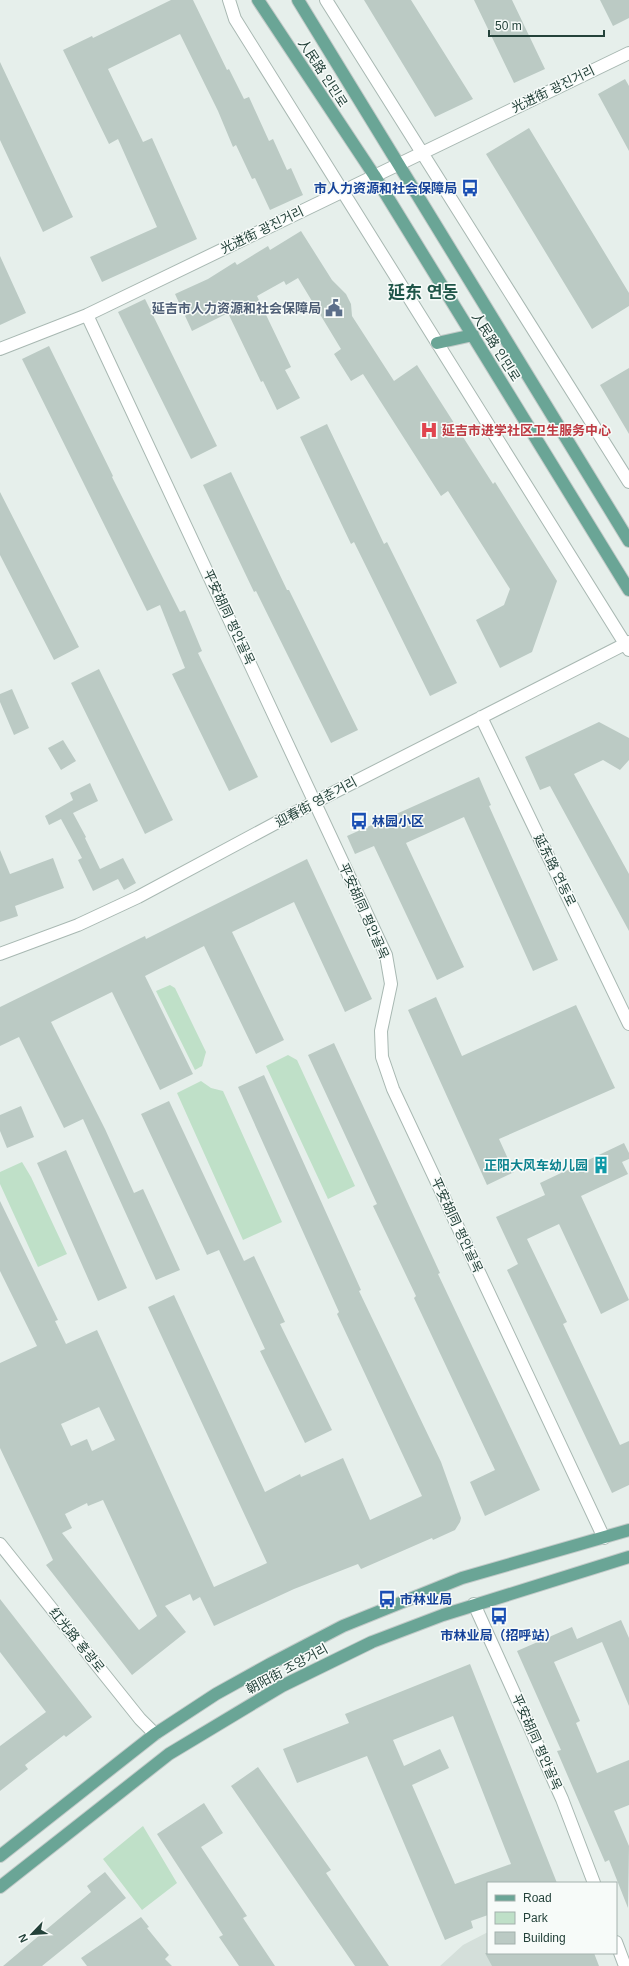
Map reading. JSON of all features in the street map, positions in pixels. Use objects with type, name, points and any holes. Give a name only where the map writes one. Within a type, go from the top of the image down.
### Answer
[{"type":"main road","name":"人民路 인민로","points":[[258,0],[374,175],[629,590]]},
{"type":"main road","name":"人民路 인민로","points":[[298,0],[629,541]]},
{"type":"main road","points":[[437,343],[472,335]]},
{"type":"main road","name":"朝阳街 조양거리","points":[[0,1856],[154,1734],[216,1694],[343,1626],[462,1578],[629,1530]]},
{"type":"main road","name":"朝阳街 조양거리","points":[[0,1887],[169,1754],[248,1706],[322,1665],[372,1642],[474,1604],[629,1557]]},
{"type":"street","points":[[229,0],[235,19],[628,645]]},
{"type":"street","points":[[326,0],[629,482]]},
{"type":"street","name":"光进街 광진거리","points":[[0,349],[87,315],[629,52]]},
{"type":"street","name":"平安胡同 평안골목","points":[[87,315],[386,955],[391,984],[381,1031],[382,1057],[393,1089],[604,1538]]},
{"type":"street","name":"迎春街 영춘거리","points":[[0,954],[78,925],[138,897],[315,802],[481,717],[628,645]]},
{"type":"street","name":"延东路 연동로","points":[[481,717],[629,1024]]},
{"type":"street","name":"红光路 홍광로","points":[[0,1544],[140,1719],[154,1734]]},
{"type":"street","name":"平安胡同 평안골목","points":[[474,1604],[562,1799],[594,1882]]},
{"type":"street","points":[[617,1945],[625,1966]]},
{"type":"shaded area","points":[[487,1933],[487,1954],[562,1966],[440,1966],[463,1945]]},
{"type":"green space","points":[[170,985],[175,988],[206,1052],[202,1066],[195,1070],[156,991]]},
{"type":"green space","points":[[288,1055],[297,1060],[355,1186],[328,1199],[266,1066]]},
{"type":"green space","points":[[201,1081],[211,1088],[223,1091],[282,1222],[243,1240],[177,1093]]},
{"type":"green space","points":[[22,1162],[31,1177],[67,1254],[38,1267],[0,1184],[0,1172]]},
{"type":"green space","points":[[143,1826],[177,1883],[142,1910],[103,1859]]},
{"type":"building","points":[[171,0],[193,0],[227,70],[229,69],[244,99],[249,97],[269,141],[273,139],[287,170],[291,168],[303,195],[270,210],[255,178],[252,179],[236,145],[233,147],[218,111],[180,34],[108,69],[143,142],[152,138],[197,239],[102,282],[90,257],[157,227],[118,139],[109,144],[63,50],[92,36],[93,38]]},
{"type":"building","points":[[364,0],[411,0],[473,99],[435,117]]},
{"type":"building","points":[[474,0],[512,0],[545,69],[514,83]]},
{"type":"building","points":[[600,0],[629,0],[629,18],[613,26]]},
{"type":"building","points":[[0,62],[73,217],[43,232],[0,140]]},
{"type":"building","points":[[625,79],[629,86],[629,151],[598,94]]},
{"type":"building","points":[[529,128],[629,293],[629,306],[592,329],[486,154]]},
{"type":"building","points":[[301,231],[332,280],[346,294],[351,304],[352,316],[394,381],[417,365],[493,484],[495,482],[557,581],[532,652],[500,668],[476,620],[504,605],[510,589],[448,491],[441,496],[363,374],[351,381],[334,354],[341,349],[298,278],[286,285],[284,281],[257,296],[291,367],[285,370],[300,398],[277,410],[263,381],[261,382],[228,313],[192,331],[175,294],[208,279],[235,262],[237,265],[268,246],[270,250]]},
{"type":"building","points":[[0,256],[26,313],[0,325]]},
{"type":"building","points":[[145,299],[217,446],[191,459],[118,312]]},
{"type":"building","points":[[49,346],[113,476],[112,477],[180,612],[185,610],[202,651],[198,653],[258,777],[229,791],[172,674],[185,668],[160,605],[147,611],[22,359]]},
{"type":"building","points":[[629,368],[629,434],[600,385]]},
{"type":"building","points":[[327,424],[384,544],[387,542],[457,683],[430,696],[354,542],[351,544],[300,437]]},
{"type":"building","points":[[231,472],[287,590],[289,590],[358,730],[331,743],[256,591],[254,592],[203,485]]},
{"type":"building","points":[[0,492],[79,647],[54,660],[0,555]]},
{"type":"building","points":[[99,669],[173,820],[145,834],[71,683]]},
{"type":"building","points":[[12,689],[29,728],[14,735],[0,702],[0,694]]},
{"type":"building","points":[[599,722],[629,738],[629,760],[620,770],[603,760],[574,774],[629,874],[629,931],[550,786],[540,790],[525,757]]},
{"type":"building","points":[[63,740],[76,761],[61,770],[48,748]]},
{"type":"building","points":[[479,777],[491,805],[489,806],[558,960],[533,971],[464,817],[406,843],[464,967],[437,980],[374,846],[355,854],[347,836]]},
{"type":"building","points":[[90,783],[98,801],[73,813],[86,837],[85,838],[100,869],[123,858],[136,883],[124,890],[118,879],[93,891],[78,860],[82,858],[61,819],[49,825],[45,816],[73,800],[70,793]]},
{"type":"building","points":[[0,850],[10,874],[53,858],[64,888],[15,906],[18,916],[0,922]]},
{"type":"building","points":[[307,859],[372,999],[345,1012],[294,902],[232,932],[284,1040],[256,1054],[204,946],[145,976],[193,1074],[160,1090],[112,992],[51,1022],[105,1129],[134,1193],[143,1189],[180,1270],[156,1280],[83,1119],[64,1128],[19,1037],[0,1046],[0,1007],[145,936],[146,939]]},
{"type":"building","points":[[436,997],[462,1056],[576,1005],[615,1088],[499,1139],[514,1172],[487,1185],[408,1010]]},
{"type":"building","points":[[334,1043],[440,1273],[438,1274],[540,1490],[485,1516],[470,1482],[495,1470],[414,1298],[416,1296],[373,1206],[377,1204],[308,1055]]},
{"type":"building","points":[[264,1075],[361,1290],[359,1291],[441,1462],[461,1518],[455,1530],[433,1540],[432,1538],[361,1569],[358,1564],[294,1589],[214,1626],[200,1597],[193,1601],[190,1594],[165,1606],[186,1632],[132,1675],[46,1565],[53,1560],[0,1448],[0,1363],[37,1346],[0,1271],[0,1201],[58,1320],[55,1321],[66,1344],[97,1330],[214,1587],[267,1563],[148,1307],[174,1295],[265,1492],[300,1474],[301,1477],[343,1458],[370,1520],[422,1496],[337,1314],[339,1312],[238,1087]],"holes":[[[99,1407],[115,1440],[92,1451],[87,1439],[71,1446],[61,1424]],[[103,1500],[157,1616],[139,1630],[62,1533],[72,1528],[65,1514],[87,1503],[88,1506]]]},
{"type":"building","points":[[169,1101],[244,1261],[254,1256],[285,1322],[280,1324],[332,1430],[305,1443],[260,1351],[265,1349],[219,1250],[207,1255],[141,1114]]},
{"type":"building","points":[[21,1106],[34,1137],[7,1148],[0,1131],[0,1115]]},
{"type":"building","points":[[624,1143],[629,1153],[629,1159],[622,1162],[628,1174],[581,1196],[629,1300],[601,1314],[559,1224],[527,1239],[567,1322],[563,1324],[620,1445],[629,1441],[629,1485],[612,1493],[507,1270],[518,1264],[496,1217],[545,1195],[540,1183]]},
{"type":"building","points":[[66,1150],[127,1288],[98,1301],[37,1163]]},
{"type":"building","points":[[0,1599],[92,1717],[66,1737],[64,1735],[25,1765],[28,1769],[0,1791],[0,1746],[46,1712],[0,1652]]},
{"type":"building","points":[[621,1620],[629,1638],[629,1706],[602,1642],[554,1662],[580,1721],[576,1723],[597,1773],[629,1760],[629,1805],[614,1811],[629,1846],[628,1908],[609,1860],[605,1862],[557,1751],[561,1750],[517,1651],[572,1627],[577,1639]]},
{"type":"building","points":[[470,1664],[557,1882],[487,1882],[487,1915],[471,1921],[473,1928],[445,1940],[367,1756],[297,1783],[283,1749],[349,1723],[345,1714]],"holes":[[[453,1716],[511,1864],[455,1884],[412,1785],[449,1768],[440,1749],[404,1766],[393,1740]]]},
{"type":"building","points":[[258,1767],[331,1870],[326,1873],[389,1966],[355,1966],[231,1786]]},
{"type":"building","points":[[204,1803],[223,1833],[201,1847],[247,1916],[243,1918],[275,1966],[239,1966],[219,1937],[223,1935],[157,1834]]},
{"type":"building","points":[[105,1872],[126,1898],[42,1966],[3,1966],[91,1892],[87,1886]]},
{"type":"building","points":[[141,1917],[149,1927],[147,1928],[169,1955],[165,1959],[172,1966],[87,1966],[81,1958]]},
{"type":"building","points":[[485,1953],[594,1954],[599,1966],[492,1966]]},
{"type":"place","name":"市人力资源和社会保障局","points":[[470,188]]},
{"type":"place","name":"延吉市人力资源和社会保障局","points":[[334,308]]},
{"type":"place","name":"延吉市进学社区卫生服务中心","points":[[429,430]]},
{"type":"place","name":"林园小区","points":[[359,821]]},
{"type":"place","name":"正阳大风车幼儿园","points":[[601,1165]]},
{"type":"place","name":"市林业局","points":[[387,1599]]},
{"type":"place","name":"市林业局（招呼站）","points":[[499,1616]]},
{"type":"district","name":"延东 연동","points":[[423,292]]}]
